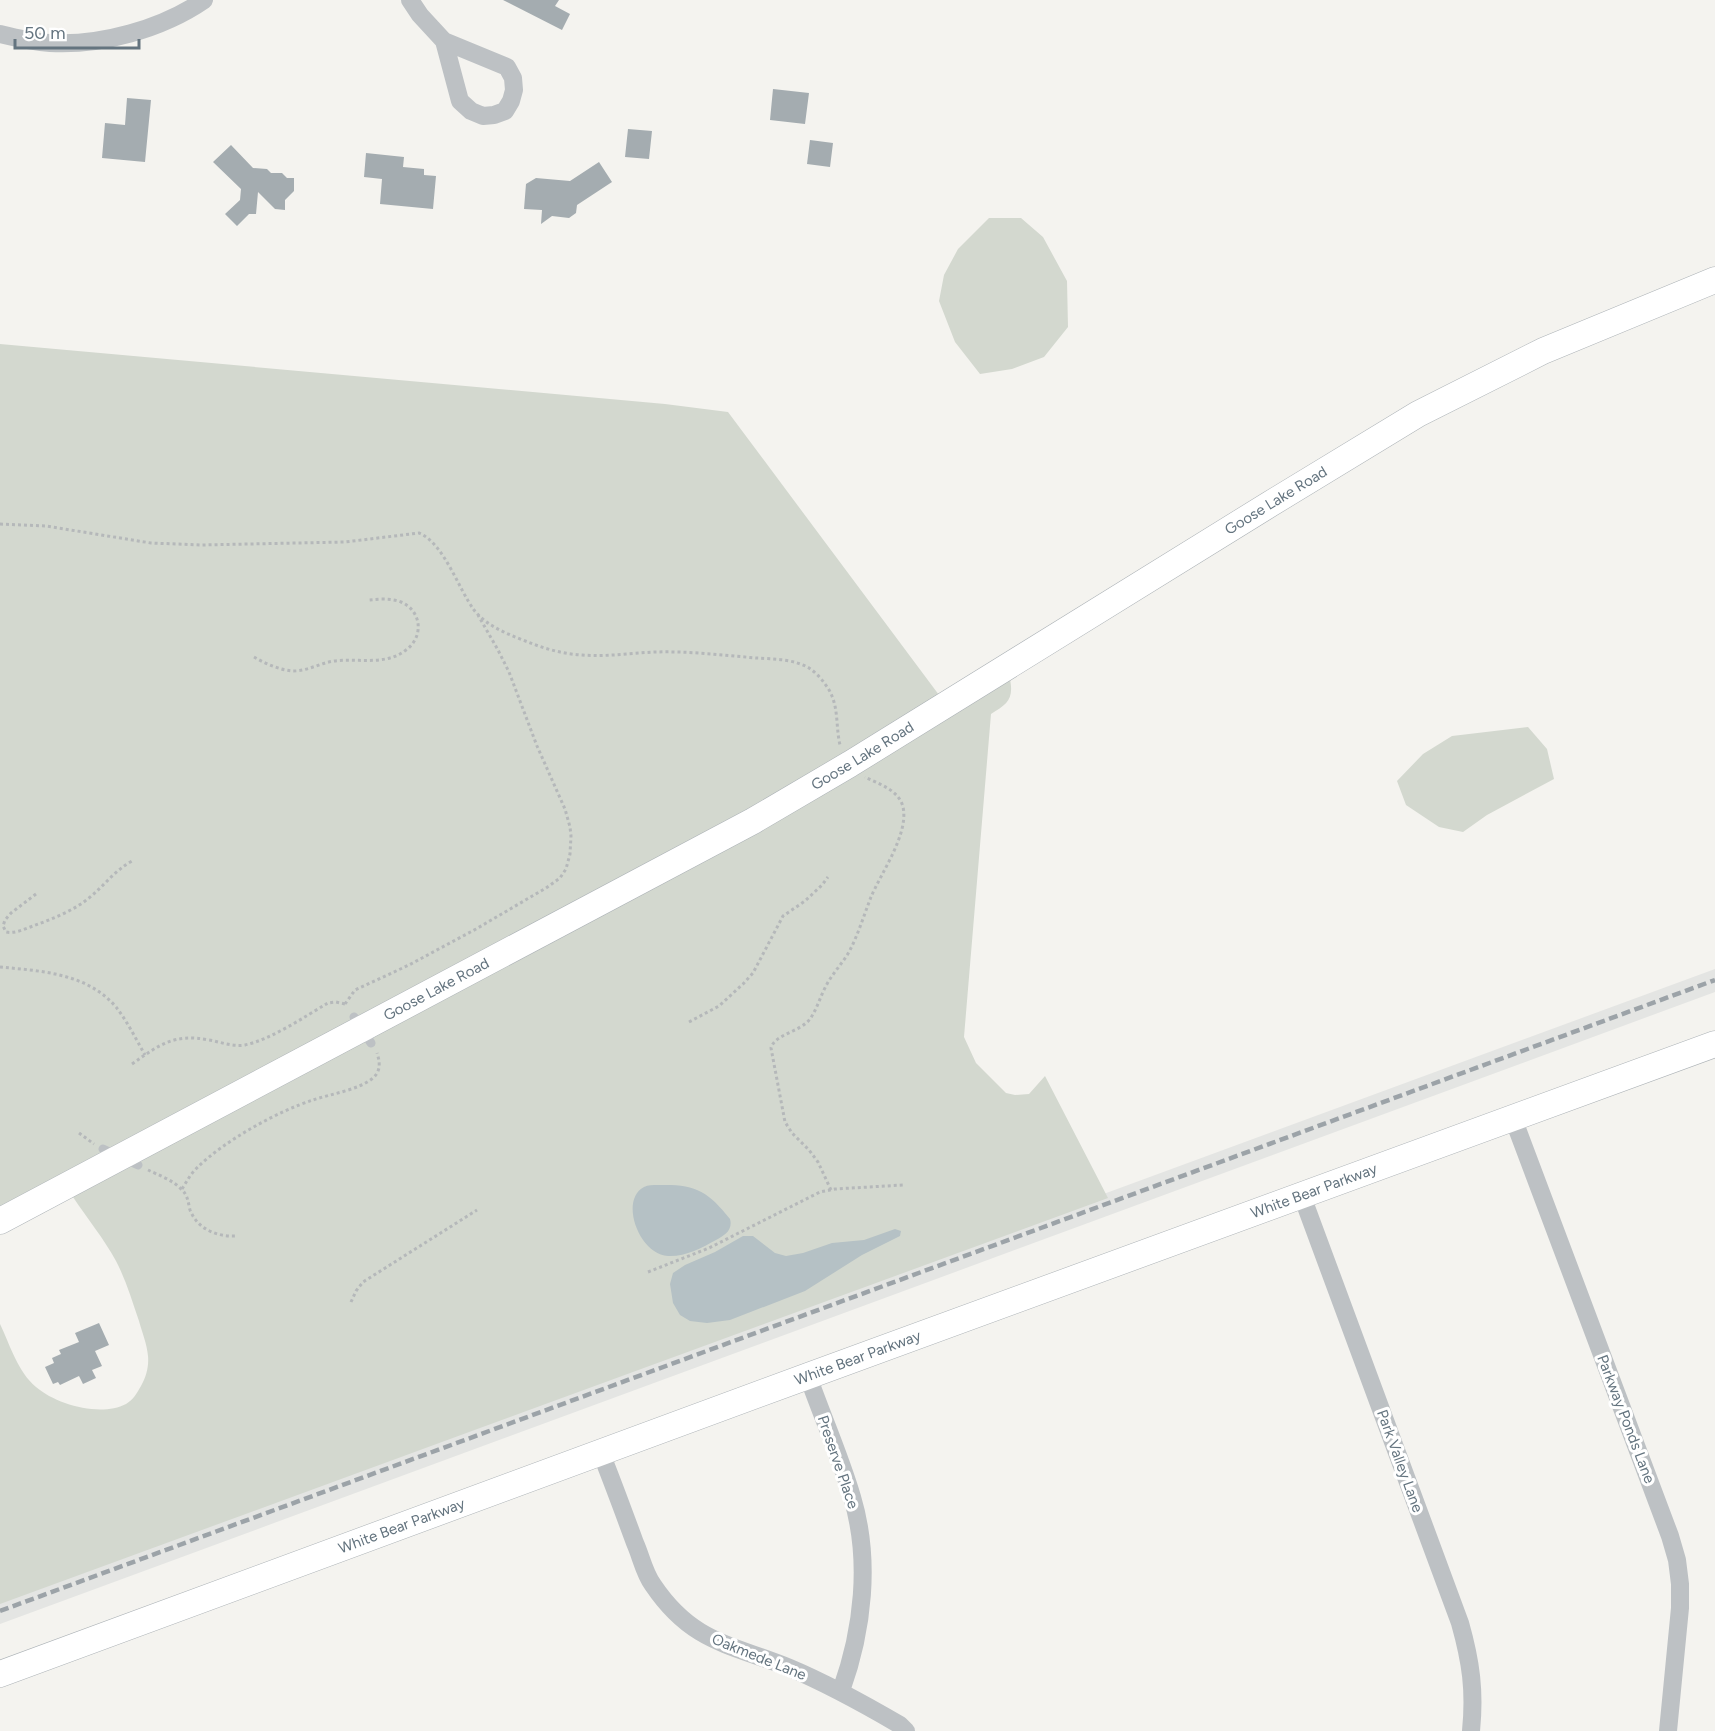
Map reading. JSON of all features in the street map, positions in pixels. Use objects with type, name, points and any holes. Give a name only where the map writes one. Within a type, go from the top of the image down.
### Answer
[{"type":"street","points":[[0,34],[50,43],[82,43],[102,40],[132,33],[168,20],[204,0]]},
{"type":"street","points":[[410,0],[420,15],[444,41],[507,67],[513,78],[514,90],[505,111],[483,116],[471,111],[460,101],[444,41]]},
{"type":"street","name":"Goose Lake Road","points":[[0,1221],[705,848],[850,763],[1418,414],[1549,348],[1715,280]]},
{"type":"street","name":"White Bear Parkway","points":[[0,1674],[1715,1044]]},
{"type":"street","name":"Parkway Ponds Lane","points":[[1513,1118],[1677,1560],[1680,1608],[1668,1731]]},
{"type":"street","name":"Park Valley Lane","points":[[1302,1196],[1460,1623],[1469,1657],[1473,1687],[1471,1731]]},
{"type":"street","name":"Preserve Place","points":[[808,1376],[852,1498],[860,1534],[863,1567],[862,1603],[856,1642],[841,1691]]},
{"type":"street","name":"Oakmede Lane","points":[[601,1453],[651,1582],[668,1606],[686,1623],[731,1648],[788,1667],[841,1691],[900,1725],[906,1731]]},
{"type":"path","points":[[0,524],[46,526],[151,543],[201,545],[351,542],[419,533],[430,539],[437,548],[452,570],[509,672],[537,746],[569,819],[571,836],[568,862],[560,878],[546,888],[476,929],[360,987],[351,993],[345,1004]]},
{"type":"path","points":[[254,657],[275,667],[294,670],[309,669],[336,661],[388,659],[406,651],[418,635],[419,624],[409,606],[385,599],[369,600]]},
{"type":"path","points":[[475,611],[490,624],[503,631],[567,654],[604,656],[655,652],[684,653],[779,660],[809,668],[821,678],[832,695],[837,715],[838,738],[850,763],[898,797],[904,812],[899,837],[852,945],[827,984],[811,1018],[802,1027],[775,1041],[771,1048],[785,1122],[818,1162],[831,1190]]},
{"type":"path","points":[[36,894],[7,917],[3,926],[6,932],[16,932],[45,922],[76,907],[88,899],[118,869],[132,861]]},
{"type":"path","points":[[689,1022],[719,1006],[743,984],[753,973],[783,916],[805,901],[828,877]]},
{"type":"path","points":[[0,967],[52,973],[90,986],[105,996],[116,1008],[145,1055]]},
{"type":"path","points":[[132,1064],[167,1041],[181,1038],[226,1044],[247,1044],[274,1033],[328,1003],[336,1002],[345,1004],[377,1053],[378,1071],[373,1078],[348,1089],[300,1104],[241,1135],[205,1160],[190,1175],[182,1189]]},
{"type":"path","points":[[79,1133],[90,1142],[182,1189],[187,1197],[191,1213],[199,1224],[216,1234],[237,1236]]},
{"type":"path","points":[[648,1272],[698,1253],[814,1194],[831,1190],[903,1185]]},
{"type":"path","points":[[351,1302],[363,1282],[477,1210]]},
{"type":"shaded area","points":[[989,218],[1021,218],[1043,237],[1067,281],[1068,327],[1044,357],[1012,369],[980,374],[955,342],[939,301],[944,275],[958,249]]},
{"type":"shaded area","points":[[0,344],[665,404],[728,412],[939,695],[743,813],[0,1207]]},
{"type":"shaded area","points":[[1010,679],[1011,692],[1008,701],[991,714],[964,1037],[976,1063],[1006,1093],[1029,1094],[1045,1076],[1108,1198],[0,1604],[0,1324],[24,1374],[36,1387],[67,1404],[104,1409],[126,1404],[138,1391],[148,1368],[146,1343],[123,1276],[106,1245],[73,1197],[768,827]]},
{"type":"shaded area","points":[[1528,727],[1547,749],[1554,779],[1487,815],[1463,832],[1439,827],[1406,805],[1397,781],[1423,754],[1452,736]]},
{"type":"shaded area","points":[[1715,969],[1715,992],[0,1624],[0,1600]]},
{"type":"shaded area","points":[[671,1185],[691,1188],[714,1201],[730,1219],[729,1229],[725,1234],[699,1249],[674,1256],[658,1253],[648,1246],[636,1226],[633,1203],[637,1194],[646,1186]]},
{"type":"shaded area","points":[[895,1229],[901,1231],[900,1236],[862,1255],[805,1291],[730,1320],[707,1323],[690,1321],[680,1315],[673,1303],[670,1284],[673,1273],[743,1236],[753,1236],[775,1253],[786,1256],[832,1243],[864,1240]]},
{"type":"building","points":[[503,0],[559,0],[555,6],[570,14],[562,30]]},
{"type":"building","points":[[773,89],[809,93],[805,124],[770,120]]},
{"type":"building","points":[[127,98],[151,100],[145,162],[102,158],[105,123],[125,125]]},
{"type":"building","points":[[628,129],[652,131],[649,159],[625,157]]},
{"type":"building","points":[[810,140],[833,143],[830,167],[807,164]]},
{"type":"building","points":[[231,145],[253,168],[267,169],[271,173],[282,173],[287,178],[294,178],[294,191],[285,200],[285,210],[275,209],[258,192],[256,214],[249,214],[237,226],[225,214],[240,200],[241,189],[213,162]]},
{"type":"building","points":[[366,153],[404,157],[403,167],[424,169],[424,175],[436,176],[433,209],[380,204],[382,179],[364,177]]},
{"type":"building","points":[[599,162],[612,182],[577,205],[576,213],[569,218],[552,216],[541,224],[542,210],[524,209],[526,184],[536,178],[570,181]]},
{"type":"building","points":[[99,1323],[109,1345],[95,1351],[102,1366],[92,1370],[96,1378],[83,1384],[79,1376],[60,1385],[58,1382],[53,1384],[45,1367],[54,1363],[52,1358],[61,1354],[59,1350],[79,1342],[75,1333]]},
{"type":"railway","points":[[0,1611],[1715,980]]}]
